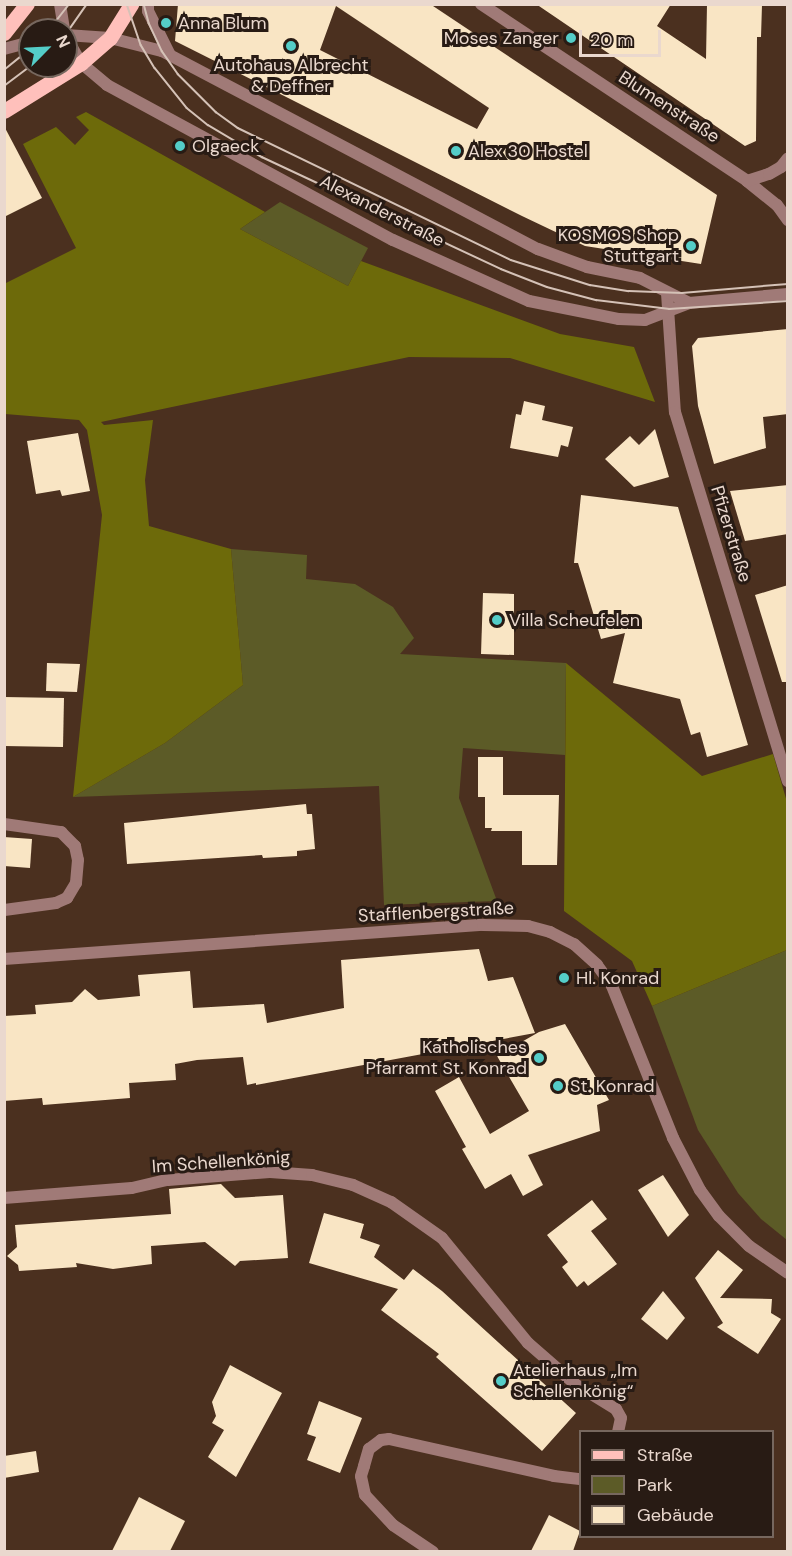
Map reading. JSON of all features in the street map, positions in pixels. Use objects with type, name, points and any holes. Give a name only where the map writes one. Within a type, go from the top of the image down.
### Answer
[{"type":"main road","points":[[4,33],[27,4]]},
{"type":"main road","points":[[4,111],[81,63],[110,38],[131,4]]},
{"type":"street","points":[[148,4],[148,11],[170,55]]},
{"type":"street","name":"Blumenstraße","points":[[481,4],[747,181],[777,205],[788,220]]},
{"type":"street","name":"Alexanderstraße","points":[[78,37],[110,38],[170,55],[538,249],[587,267],[640,278],[689,303]]},
{"type":"street","name":"Alexanderstraße","points":[[78,58],[81,63],[107,85],[393,240],[529,301],[619,319],[645,320],[689,303],[788,294]]},
{"type":"street","points":[[747,181],[781,167],[788,158]]},
{"type":"street","name":"Pfizerstraße","points":[[667,293],[675,412],[788,781]]},
{"type":"street","points":[[4,824],[61,832],[75,846],[78,860],[76,883],[67,898],[56,903],[4,910]]},
{"type":"street","name":"Stafflenbergstraße","points":[[4,959],[483,925],[528,926],[550,932],[574,944],[597,965],[612,986],[686,1169],[700,1190],[719,1216],[749,1246],[788,1273]]},
{"type":"street","name":"Im Schellenkönig","points":[[4,1197],[132,1188],[168,1180],[270,1172],[312,1175],[353,1185],[391,1202],[442,1238],[528,1343],[575,1384],[616,1409],[621,1418],[618,1430]]},
{"type":"street","points":[[433,1551],[393,1525],[365,1495],[361,1476],[369,1449],[381,1440],[388,1439],[554,1476],[579,1479]]},
{"type":"green space","points":[[280,202],[368,248],[348,286],[240,229]]},
{"type":"green space","points":[[231,549],[307,555],[306,579],[355,584],[393,607],[414,638],[400,654],[566,663],[565,755],[463,748],[459,798],[497,901],[384,905],[379,786],[73,797],[165,743],[243,685]]},
{"type":"green space","points":[[787,950],[787,1240],[761,1219],[738,1193],[698,1130],[652,1006]]},
{"type":"shaded area","points":[[86,112],[265,212],[240,229],[348,286],[361,261],[560,334],[634,347],[655,402],[510,358],[409,357],[101,422],[104,425],[153,420],[145,480],[149,526],[231,549],[243,685],[165,743],[73,797],[102,515],[87,430],[79,420],[5,414],[4,284],[76,248],[23,144],[56,127],[75,145],[89,130],[76,117]]},
{"type":"shaded area","points":[[566,663],[702,776],[773,754],[787,802],[787,950],[652,1006],[632,961],[564,911]]},
{"type":"building","points":[[178,4],[430,4],[717,195],[701,264],[585,246],[175,41]],"holes":[[[336,6],[489,108],[477,129],[320,50]]]},
{"type":"building","points":[[536,4],[671,4],[657,26],[706,59],[707,4],[762,5],[761,37],[757,37],[756,141],[745,146]]},
{"type":"building","points":[[4,126],[42,198],[4,217]]},
{"type":"building","points":[[788,329],[788,414],[763,417],[766,448],[714,464],[698,406],[692,346],[698,338]]},
{"type":"building","points":[[524,401],[545,406],[542,420],[573,427],[568,447],[561,445],[558,457],[510,448],[516,414],[521,415]]},
{"type":"building","points":[[655,429],[669,477],[634,487],[605,459],[630,436],[639,445]]},
{"type":"building","points":[[78,433],[90,491],[62,496],[60,490],[36,494],[27,441]]},
{"type":"building","points":[[788,485],[788,534],[745,541],[730,491]]},
{"type":"building","points":[[581,495],[678,507],[748,745],[707,757],[700,732],[691,735],[680,699],[613,683],[625,633],[601,639],[578,563],[574,563]]},
{"type":"building","points":[[788,585],[788,682],[782,682],[755,595]]},
{"type":"building","name":"Villa Scheufelen","points":[[483,593],[514,594],[514,655],[481,654]]},
{"type":"building","points":[[47,663],[80,664],[77,692],[46,691]]},
{"type":"building","points":[[4,697],[64,698],[63,747],[4,746]]},
{"type":"building","points":[[478,757],[503,757],[503,795],[559,795],[557,865],[522,865],[522,831],[491,831],[492,828],[485,828],[485,797],[478,797]]},
{"type":"building","points":[[306,804],[307,814],[312,814],[315,849],[297,851],[297,856],[263,858],[262,855],[127,864],[124,823]]},
{"type":"building","points":[[4,837],[32,839],[30,868],[4,866]]},
{"type":"building","points":[[479,949],[488,981],[513,977],[535,1033],[256,1085],[256,1083],[247,1085],[243,1057],[197,1060],[175,1064],[176,1080],[129,1083],[130,1098],[43,1105],[42,1098],[4,1101],[4,1016],[36,1014],[35,1005],[72,1002],[85,989],[98,1000],[140,996],[138,975],[190,971],[193,1008],[264,1004],[267,1023],[344,1008],[341,960]]},
{"type":"building","points":[[565,1024],[609,1100],[597,1105],[600,1131],[528,1155],[543,1185],[523,1196],[511,1174],[485,1189],[462,1149],[466,1147],[435,1091],[459,1077],[490,1134],[529,1111],[497,1056],[539,1032]]},
{"type":"building","points":[[663,1175],[689,1215],[668,1237],[638,1190]]},
{"type":"building","points":[[221,1184],[235,1198],[283,1195],[288,1258],[240,1261],[235,1266],[205,1242],[151,1246],[152,1264],[113,1269],[76,1263],[77,1267],[19,1271],[18,1265],[7,1256],[17,1247],[15,1225],[171,1214],[169,1189]]},
{"type":"building","points":[[592,1200],[607,1219],[591,1231],[617,1264],[588,1286],[584,1281],[577,1287],[562,1267],[568,1262],[547,1235]]},
{"type":"building","points":[[324,1213],[364,1224],[360,1238],[380,1245],[374,1257],[404,1280],[413,1269],[442,1291],[576,1413],[542,1451],[436,1357],[439,1354],[381,1310],[398,1289],[309,1263]]},
{"type":"building","points":[[718,1250],[743,1270],[720,1298],[772,1299],[771,1313],[781,1319],[758,1354],[717,1327],[723,1323],[695,1278]]},
{"type":"building","points":[[663,1291],[685,1318],[667,1340],[641,1319]]},
{"type":"building","points":[[230,1365],[282,1393],[236,1477],[208,1457],[224,1430],[212,1423],[216,1416],[212,1402]]},
{"type":"building","points":[[319,1401],[362,1418],[340,1473],[307,1460],[316,1437],[307,1434]]},
{"type":"building","points":[[36,1451],[39,1472],[4,1478],[4,1456]]},
{"type":"building","points":[[139,1497],[185,1521],[170,1551],[112,1551]]},
{"type":"building","points":[[549,1515],[579,1530],[573,1551],[531,1551]]},
{"type":"tram line","points":[[58,18],[69,4]]},
{"type":"tram line","points":[[77,18],[87,4]]},
{"type":"tram line","points":[[127,4],[141,45],[155,68],[187,108],[208,125],[262,157],[501,269],[547,287],[596,300],[669,309],[788,301]]},
{"type":"tram line","points":[[144,4],[149,23],[162,51],[178,74],[216,112],[238,128],[511,260],[590,285],[629,291],[682,293],[788,284]]},
{"type":"tram line","points":[[4,70],[18,59]]},
{"type":"tram line","points":[[4,86],[18,76]]},
{"type":"place","name":"Anna Blum","points":[[166,23]]},
{"type":"place","name":"Moses Zanger","points":[[571,38]]},
{"type":"place","name":"Autohaus Albrecht & Deffner","points":[[291,46]]},
{"type":"place","name":"Olgaeck","points":[[180,146]]},
{"type":"place","name":"Alex 30 Hostel","points":[[456,151]]},
{"type":"place","name":"KOSMOS Shop Stuttgart","points":[[691,246]]},
{"type":"place","name":"Villa Scheufelen","points":[[497,620]]},
{"type":"place","name":"Hl. Konrad","points":[[564,978]]},
{"type":"place","name":"Katholisches Pfarramt St. Konrad","points":[[539,1058]]},
{"type":"place","name":"St. Konrad","points":[[558,1086]]},
{"type":"place","name":"Atelierhaus „Im Schellenkönig“","points":[[501,1381]]}]
